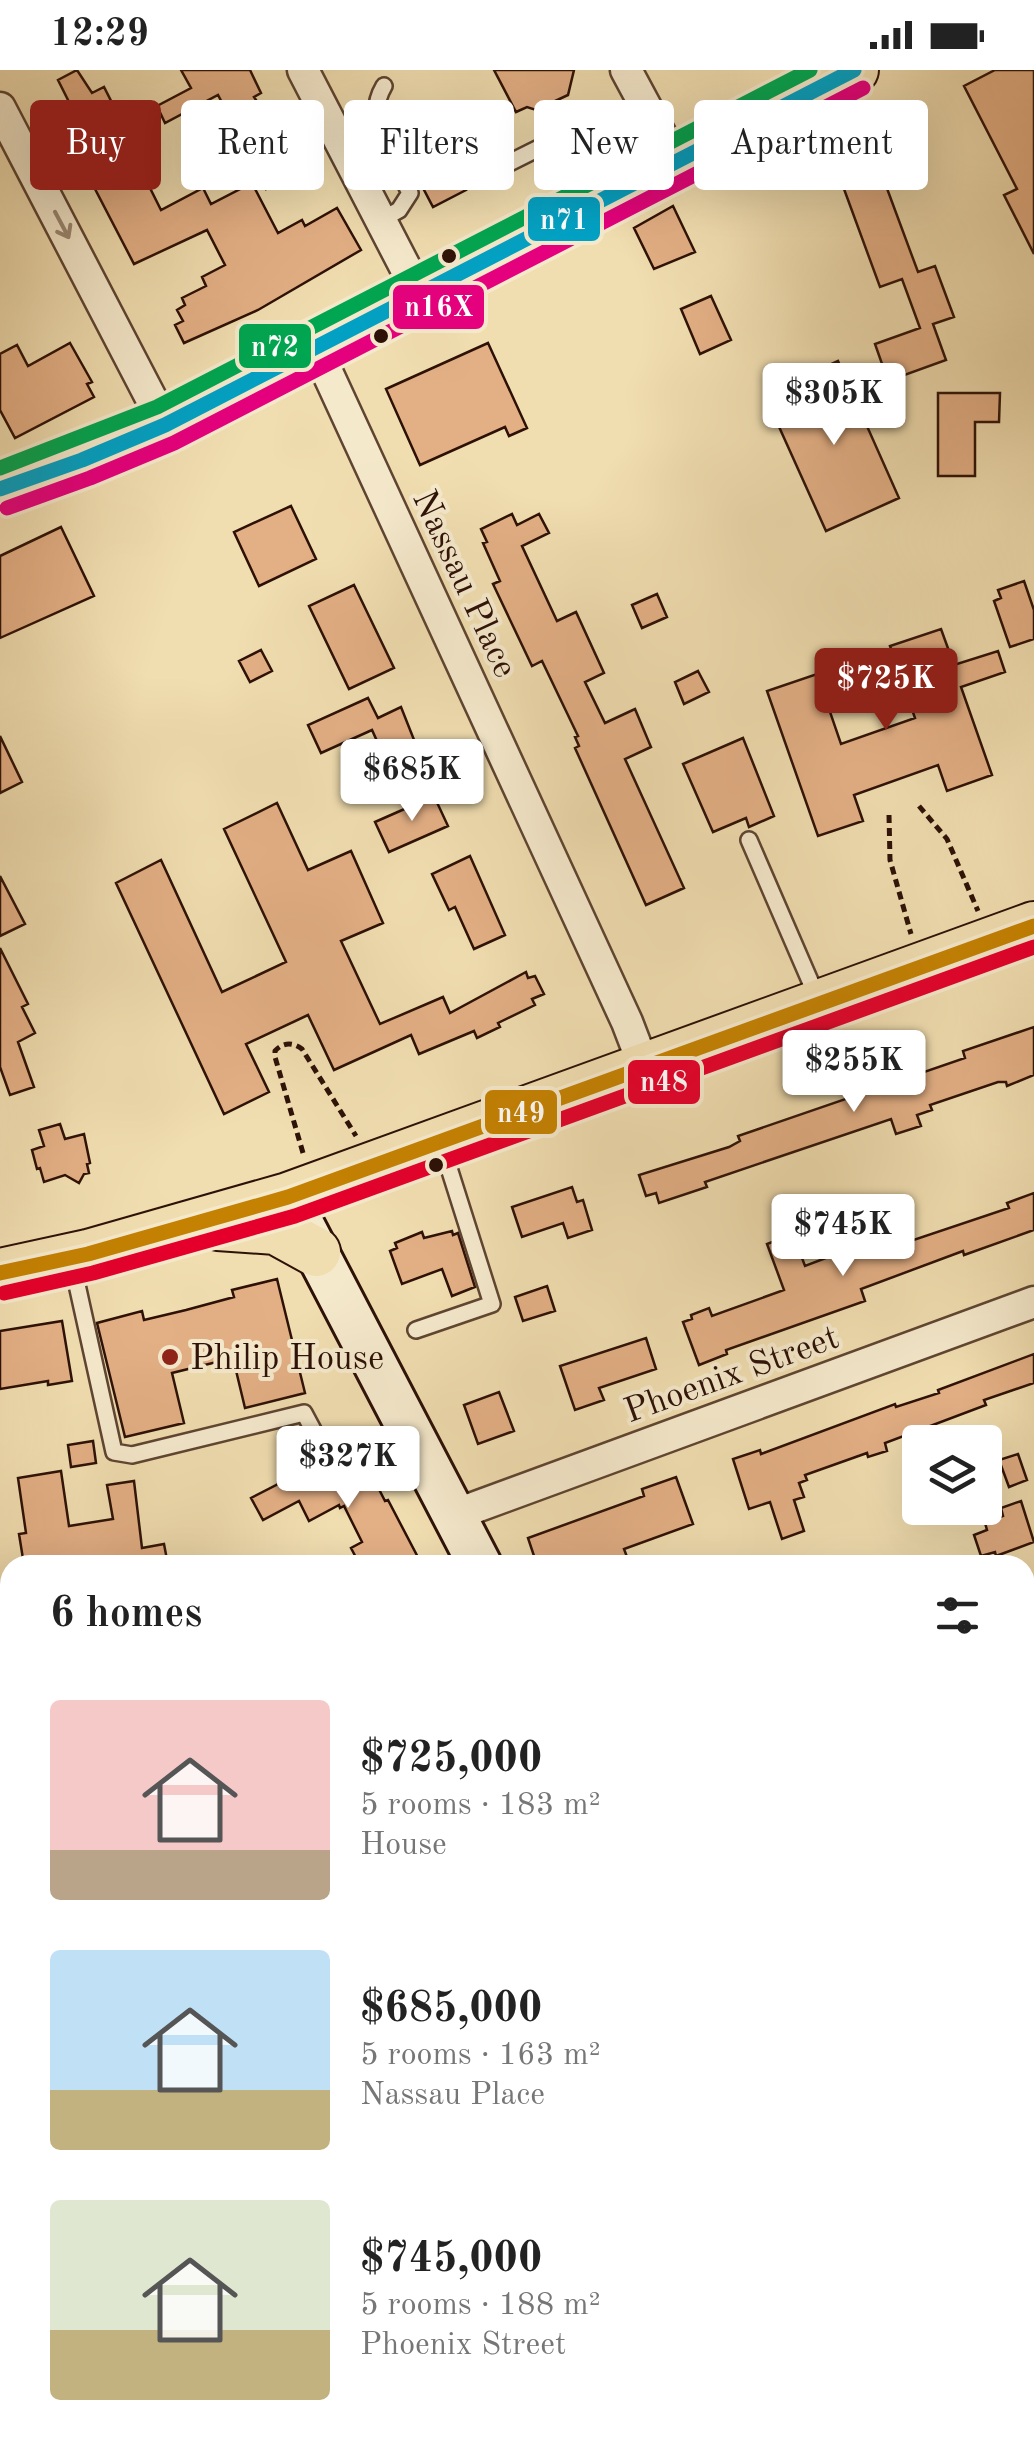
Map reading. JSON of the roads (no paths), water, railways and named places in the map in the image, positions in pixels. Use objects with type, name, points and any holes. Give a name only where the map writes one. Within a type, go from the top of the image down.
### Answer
[{"type":"main road","points":[[0,489],[165,425],[854,70]]},
{"type":"main road","points":[[2,1267],[71,1258],[194,1224],[296,1176],[441,1142],[1034,926]]},
{"type":"main road","points":[[194,1224],[276,1230],[316,1252]]},
{"type":"street","points":[[303,70],[419,294]]},
{"type":"street","points":[[626,70],[675,161]]},
{"type":"street","points":[[0,108],[165,425]]},
{"type":"street","name":"Nassau Place","points":[[316,348],[627,1022],[645,1069]]},
{"type":"street","points":[[296,1176],[316,1252],[475,1555]]},
{"type":"street","name":"Phoenix Street","points":[[454,1515],[1034,1302]]},
{"type":"lane","points":[[382,220],[399,210],[410,193],[374,120],[374,103],[384,86]]},
{"type":"lane","points":[[749,840],[820,1005]]},
{"type":"lane","points":[[416,1330],[492,1304],[441,1142]]},
{"type":"lane","points":[[71,1258],[114,1452],[132,1455],[304,1414],[320,1443]]},
{"type":"place","name":"Philip House","points":[[170,1357]]}]
